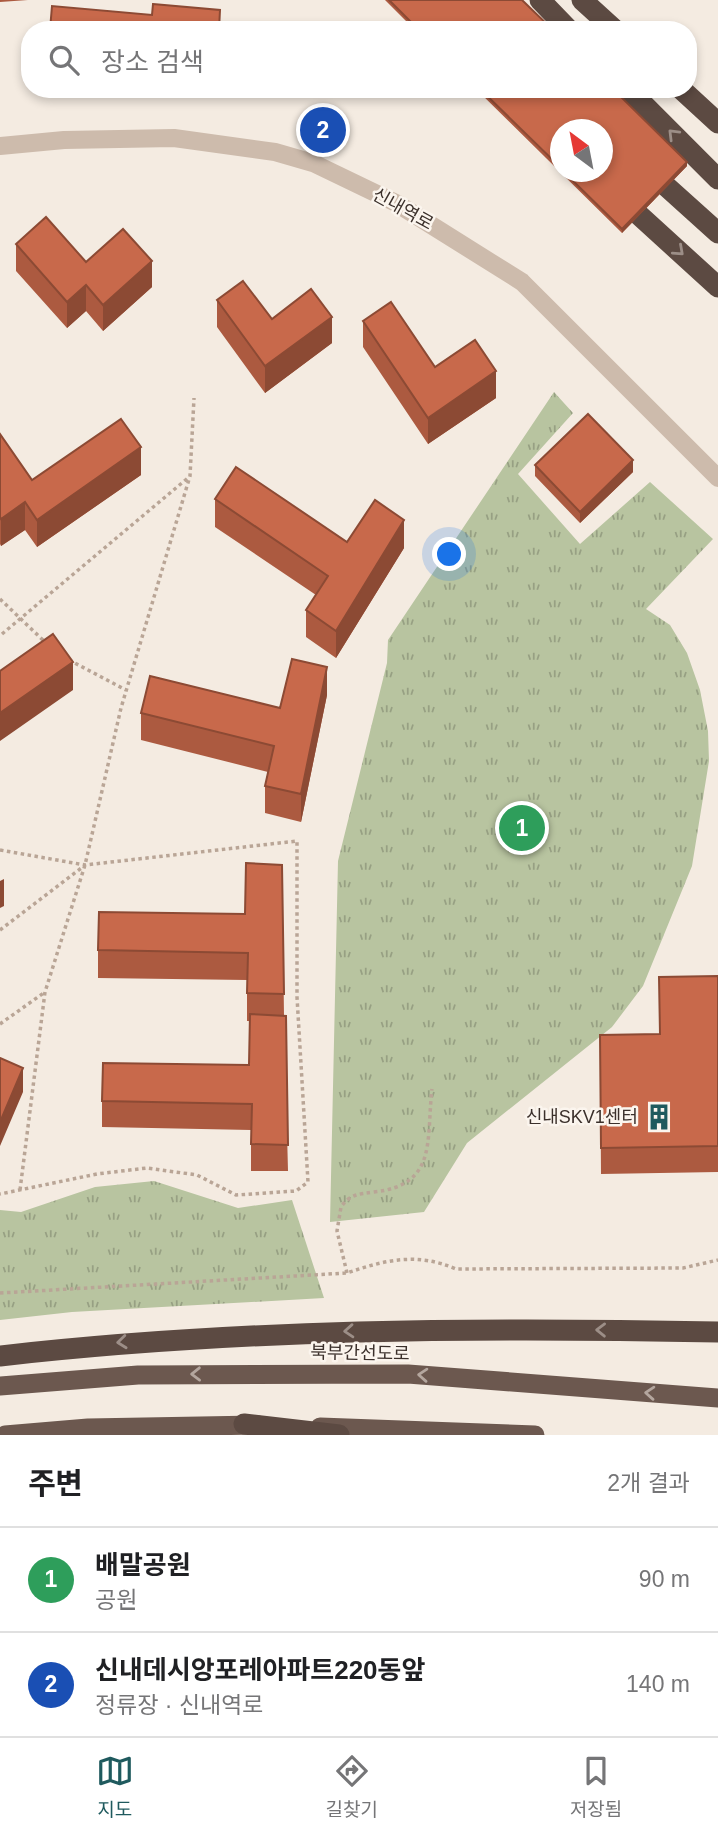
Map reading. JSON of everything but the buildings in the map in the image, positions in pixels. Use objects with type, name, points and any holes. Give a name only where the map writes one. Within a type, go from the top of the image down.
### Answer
[{"type":"highway","points":[[540,0],[560,21]]},
{"type":"highway","points":[[582,0],[605,21]]},
{"type":"highway","points":[[637,98],[718,180]]},
{"type":"highway","points":[[691,98],[718,123]]},
{"type":"highway","points":[[667,187],[718,233]]},
{"type":"highway","points":[[639,215],[718,287]]},
{"type":"highway","points":[[0,1356],[134,1341],[376,1329],[718,1332]]},
{"type":"highway","name":"북부간선도로","points":[[0,1385],[138,1375],[408,1374],[718,1398]]},
{"type":"highway","points":[[5,1435],[88,1428],[244,1424],[535,1435]]},
{"type":"highway","points":[[244,1424],[339,1435]]},
{"type":"street","name":"신내역로","points":[[0,146],[64,140],[174,138],[275,152],[313,163],[396,203],[522,282],[718,478]]},
{"type":"path","points":[[20,1190],[45,992],[85,865],[126,690],[190,476],[194,398]]},
{"type":"path","points":[[2,634],[190,476]]},
{"type":"path","points":[[0,599],[48,645]]},
{"type":"path","points":[[60,653],[126,690]]},
{"type":"path","points":[[0,850],[85,865],[297,841],[297,998],[308,1182],[296,1191],[236,1195],[197,1175],[147,1168],[97,1174],[0,1194]]},
{"type":"path","points":[[0,930],[85,865]]},
{"type":"path","points":[[0,1024],[45,992]]},
{"type":"path","points":[[346,1273],[337,1231],[341,1207],[356,1194],[394,1190],[411,1181],[424,1159],[432,1089]]},
{"type":"path","points":[[0,1293],[346,1273],[371,1265],[421,1258],[456,1269],[682,1268],[718,1261]]},
{"type":"green space","points":[[554,392],[573,413],[518,474],[580,544],[650,482],[713,539],[646,609],[670,625],[687,653],[700,690],[708,731],[709,761],[692,866],[643,986],[612,1027],[467,1143],[424,1212],[330,1222],[338,861],[387,663],[388,640]]},
{"type":"green space","points":[[154,1181],[238,1208],[292,1200],[324,1298],[72,1312],[0,1320],[0,1210],[21,1212],[95,1187]]},
{"type":"place","name":"신내데시앙포레아파트220동앞","points":[[323,130]]},
{"type":"place","name":"배말공원","points":[[522,828]]},
{"type":"place","name":"신내SKV1센터","points":[[659,1117]]}]
